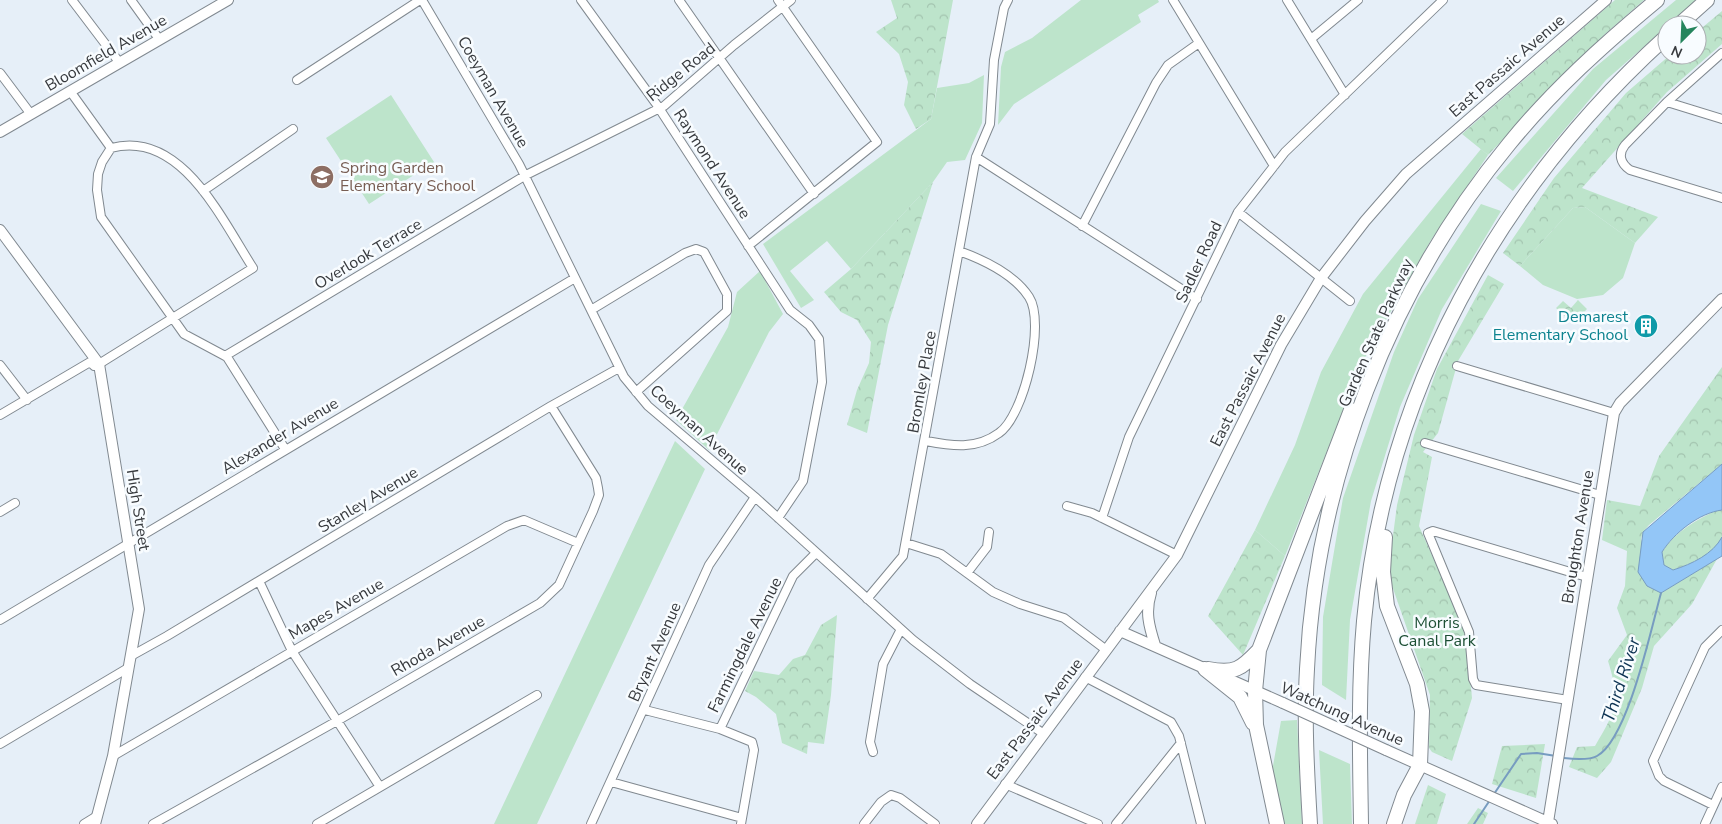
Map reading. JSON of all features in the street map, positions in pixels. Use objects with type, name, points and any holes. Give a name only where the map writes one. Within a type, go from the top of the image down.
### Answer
[{"type":"highway","name":"Garden State Parkway","points":[[1310,824],[1306,721],[1307,669],[1312,608],[1328,514],[1367,387],[1421,272],[1479,182],[1544,104],[1613,38],[1657,0]]},
{"type":"highway","points":[[1691,15],[1708,0]]},
{"type":"highway","points":[[1361,824],[1360,673],[1364,621],[1380,522],[1407,423],[1444,329],[1467,285],[1514,208],[1543,168],[1581,122],[1608,92],[1657,45]]},
{"type":"highway","points":[[1277,824],[1257,736],[1255,691],[1259,650],[1344,424],[1353,405],[1367,387]]},
{"type":"highway","points":[[1394,824],[1420,765],[1421,698],[1387,606],[1383,572],[1386,536],[1407,423]]},
{"type":"highway","points":[[1205,669],[1232,671],[1245,665],[1259,650]]},
{"type":"highway","points":[[1205,669],[1240,697],[1257,736]]},
{"type":"main road","name":"Bloomfield Avenue","points":[[0,132],[228,0]]},
{"type":"main road","name":"East Passaic Avenue","points":[[977,824],[1176,555],[1286,337],[1321,278],[1365,221],[1406,174],[1606,0]]},
{"type":"main road","name":"High Street","points":[[0,230],[99,364],[139,608],[113,756],[96,820]]},
{"type":"main road","name":"Broughton Avenue","points":[[1550,823],[1614,413],[1620,403],[1722,299]]},
{"type":"main road","points":[[1155,645],[1147,619],[1147,606],[1156,583]]},
{"type":"main road","name":"Watchung Avenue","points":[[1120,631],[1550,823]]},
{"type":"street","points":[[72,0],[119,62]]},
{"type":"street","points":[[131,0],[159,39]]},
{"type":"street","points":[[297,80],[421,0]]},
{"type":"street","name":"Coeyman Avenue","points":[[421,0],[525,176],[619,368],[636,392],[648,406],[778,518],[901,628],[970,684],[1044,734]]},
{"type":"street","name":"Raymond Avenue","points":[[581,0],[660,109],[790,310],[809,325],[819,339],[822,360],[822,382],[803,481],[778,518]]},
{"type":"street","points":[[678,0],[814,194]]},
{"type":"street","name":"Ridge Road","points":[[525,176],[660,109],[780,3],[791,0]]},
{"type":"street","name":"Bromley Place","points":[[868,599],[903,556],[926,441],[976,157],[990,124],[994,60],[1004,8],[1008,0]]},
{"type":"street","points":[[1174,0],[1274,166]]},
{"type":"street","points":[[1287,0],[1345,95]]},
{"type":"street","points":[[1311,39],[1358,0]]},
{"type":"street","name":"Sadler Road","points":[[1102,518],[1120,459],[1129,437],[1238,212],[1285,152],[1443,0]]},
{"type":"street","points":[[748,246],[877,142],[780,3]]},
{"type":"street","points":[[1082,226],[1156,83],[1168,64],[1199,43]]},
{"type":"street","points":[[1722,53],[1667,102],[1626,144],[1622,149],[1621,158],[1630,170],[1722,198]]},
{"type":"street","points":[[0,73],[30,113]]},
{"type":"street","points":[[70,91],[111,148]]},
{"type":"street","points":[[1667,102],[1722,118]]},
{"type":"street","points":[[203,191],[294,129]]},
{"type":"street","points":[[0,416],[90,362],[94,366],[99,364],[172,317],[254,268],[203,191],[175,160],[162,153],[134,145],[111,148],[102,162],[98,174],[97,195],[101,217],[172,317],[184,334],[225,356],[285,449]]},
{"type":"street","points":[[976,157],[1197,299]]},
{"type":"street","name":"Overlook Terrace","points":[[225,356],[525,176]]},
{"type":"street","points":[[1238,212],[1350,301]]},
{"type":"street","points":[[590,310],[696,248],[704,252],[727,294],[727,312],[636,392]]},
{"type":"street","points":[[926,441],[965,446],[981,442],[1002,432],[1009,422],[1029,378],[1033,362],[1035,330],[1030,298],[999,270],[959,251]]},
{"type":"street","name":"Alexander Avenue","points":[[0,620],[128,542],[575,278]]},
{"type":"street","points":[[0,366],[26,400]]},
{"type":"street","points":[[1457,366],[1614,413]]},
{"type":"street","name":"Stanley Avenue","points":[[131,656],[260,581],[551,406],[619,368]]},
{"type":"street","name":"Rhoda Avenue","points":[[152,824],[337,721],[540,603],[559,585],[594,511],[598,488],[596,478],[551,406]]},
{"type":"street","points":[[1425,443],[1600,495]]},
{"type":"street","name":"Bryant Avenue","points":[[591,824],[709,565],[754,497]]},
{"type":"street","points":[[0,512],[15,503]]},
{"type":"street","points":[[1067,506],[1102,518],[1176,555]]},
{"type":"street","name":"Mapes Avenue","points":[[113,756],[517,521],[532,522],[578,543]]},
{"type":"street","points":[[1568,700],[1476,684],[1473,679],[1470,632],[1428,533],[1433,531],[1587,577]]},
{"type":"street","points":[[967,573],[987,546],[989,532]]},
{"type":"street","points":[[906,543],[941,554],[992,592],[1020,604],[1064,618],[1105,649]]},
{"type":"street","name":"Farmingdale Avenue","points":[[741,821],[754,745],[750,739],[720,729],[793,576],[816,553]]},
{"type":"street","points":[[260,581],[292,651],[380,787]]},
{"type":"street","points":[[873,752],[870,742],[883,664],[901,628]]},
{"type":"street","points":[[1714,804],[1664,781],[1659,776],[1653,762],[1705,647],[1722,630]]},
{"type":"street","points":[[0,744],[128,668]]},
{"type":"street","points":[[1085,678],[1171,722],[1181,744],[1201,824]]},
{"type":"street","points":[[321,823],[537,695]]},
{"type":"street","points":[[644,710],[720,729]]},
{"type":"street","points":[[1116,824],[1181,744]]},
{"type":"street","points":[[611,782],[741,821]]},
{"type":"street","points":[[1005,784],[1098,824]]},
{"type":"street","points":[[1705,824],[1722,787]]},
{"type":"street","points":[[864,824],[881,802],[891,795],[900,798],[935,824]]},
{"type":"street","points":[[84,824],[96,820]]},
{"type":"green space","points":[[891,0],[953,0],[931,119],[916,129],[904,105],[908,82],[899,54],[876,32],[897,18]]},
{"type":"green space","points":[[1081,0],[1158,0],[1159,2],[1138,15],[1141,22],[1014,104],[998,125],[1001,67],[1005,52],[1032,38]]},
{"type":"green space","points":[[1615,0],[1644,0],[1605,34],[1488,155],[1462,134]]},
{"type":"green space","points":[[1676,0],[1697,0],[1680,15],[1658,15]]},
{"type":"green space","points":[[1722,11],[1722,44],[1707,57],[1707,24]]},
{"type":"green space","points":[[1657,16],[1657,35],[1606,80],[1513,191],[1496,178],[1593,69]]},
{"type":"green space","points":[[1658,65],[1698,65],[1667,92],[1582,188],[1658,217],[1635,243],[1585,207],[1573,208],[1520,266],[1503,253],[1554,178],[1626,93]]},
{"type":"green space","points":[[984,75],[982,123],[965,160],[947,162],[933,182],[851,269],[827,241],[790,271],[814,300],[801,308],[763,244],[931,119],[937,88],[969,83]]},
{"type":"green space","points":[[391,95],[434,162],[369,204],[326,138]]},
{"type":"green space","points":[[1481,149],[1488,155],[1431,240],[1363,361],[1285,556],[1255,530],[1295,445],[1321,372],[1363,294]]},
{"type":"green space","points":[[933,182],[888,325],[867,433],[847,425],[857,390],[869,363],[871,342],[857,320],[841,312],[824,292],[851,269]]},
{"type":"green space","points":[[1481,204],[1501,211],[1442,309],[1400,407],[1371,501],[1350,620],[1346,700],[1322,685],[1323,617],[1343,498],[1394,352],[1418,299]]},
{"type":"green space","points":[[1585,207],[1635,243],[1623,278],[1603,295],[1577,299],[1543,285],[1520,266],[1573,208]]},
{"type":"green space","points":[[760,271],[783,314],[769,332],[709,450],[676,420],[728,327],[737,292]]},
{"type":"green space","name":"Morris Canal Park","points":[[1488,275],[1504,284],[1458,361],[1438,433],[1423,452],[1432,457],[1419,526],[1465,630],[1472,698],[1452,761],[1432,752],[1429,748],[1430,695],[1388,574],[1397,505],[1414,435],[1437,369]]},
{"type":"green space","points":[[1578,300],[1587,309],[1573,324],[1556,308],[1563,301],[1571,308]]},
{"type":"green space","points":[[1722,367],[1722,464],[1649,525],[1643,532],[1641,539],[1661,593],[1717,559],[1692,604],[1654,646],[1642,688],[1611,762],[1597,778],[1569,767],[1577,747],[1595,746],[1612,714],[1615,697],[1608,661],[1627,635],[1617,608],[1625,586],[1627,551],[1602,540],[1607,500],[1640,506],[1659,456]]},
{"type":"green space","points":[[675,441],[705,469],[537,824],[494,824]]},
{"type":"green space","points":[[1720,509],[1722,510],[1722,537],[1714,549],[1701,558],[1673,570],[1664,565],[1662,552],[1680,532],[1695,521]]},
{"type":"green space","points":[[1255,530],[1285,556],[1243,655],[1208,616]]},
{"type":"green space","points":[[837,615],[831,695],[824,744],[808,742],[807,754],[782,743],[776,714],[756,697],[745,691],[754,671],[779,675],[793,659],[805,655],[821,625]]},
{"type":"green space","points":[[1297,720],[1302,824],[1281,824],[1271,777],[1281,721]]},
{"type":"green space","points":[[1545,744],[1536,798],[1492,784],[1502,746]]},
{"type":"green space","points":[[1319,750],[1350,764],[1352,824],[1323,824]]},
{"type":"green space","points":[[1428,785],[1446,794],[1437,824],[1415,824]]},
{"type":"green space","points":[[1478,808],[1488,813],[1483,824],[1467,824]]},
{"type":"water","points":[[1722,464],[1722,510],[1705,515],[1688,525],[1673,538],[1662,552],[1664,565],[1673,570],[1701,558],[1722,537],[1722,556],[1661,593],[1647,586],[1638,572],[1643,532]]},
{"type":"waterway","name":"Third River","points":[[1563,758],[1585,759],[1597,756],[1608,746],[1619,728],[1637,682],[1661,593]]},
{"type":"waterway","name":"Third River","points":[[1494,794],[1521,754],[1537,753],[1556,756]]},
{"type":"waterway","name":"Third River","points":[[1474,824],[1490,800]]},
{"type":"place","name":"Spring Garden Elementary School","points":[[322,177]]},
{"type":"place","name":"Demarest Elementary School","points":[[1646,326]]}]
